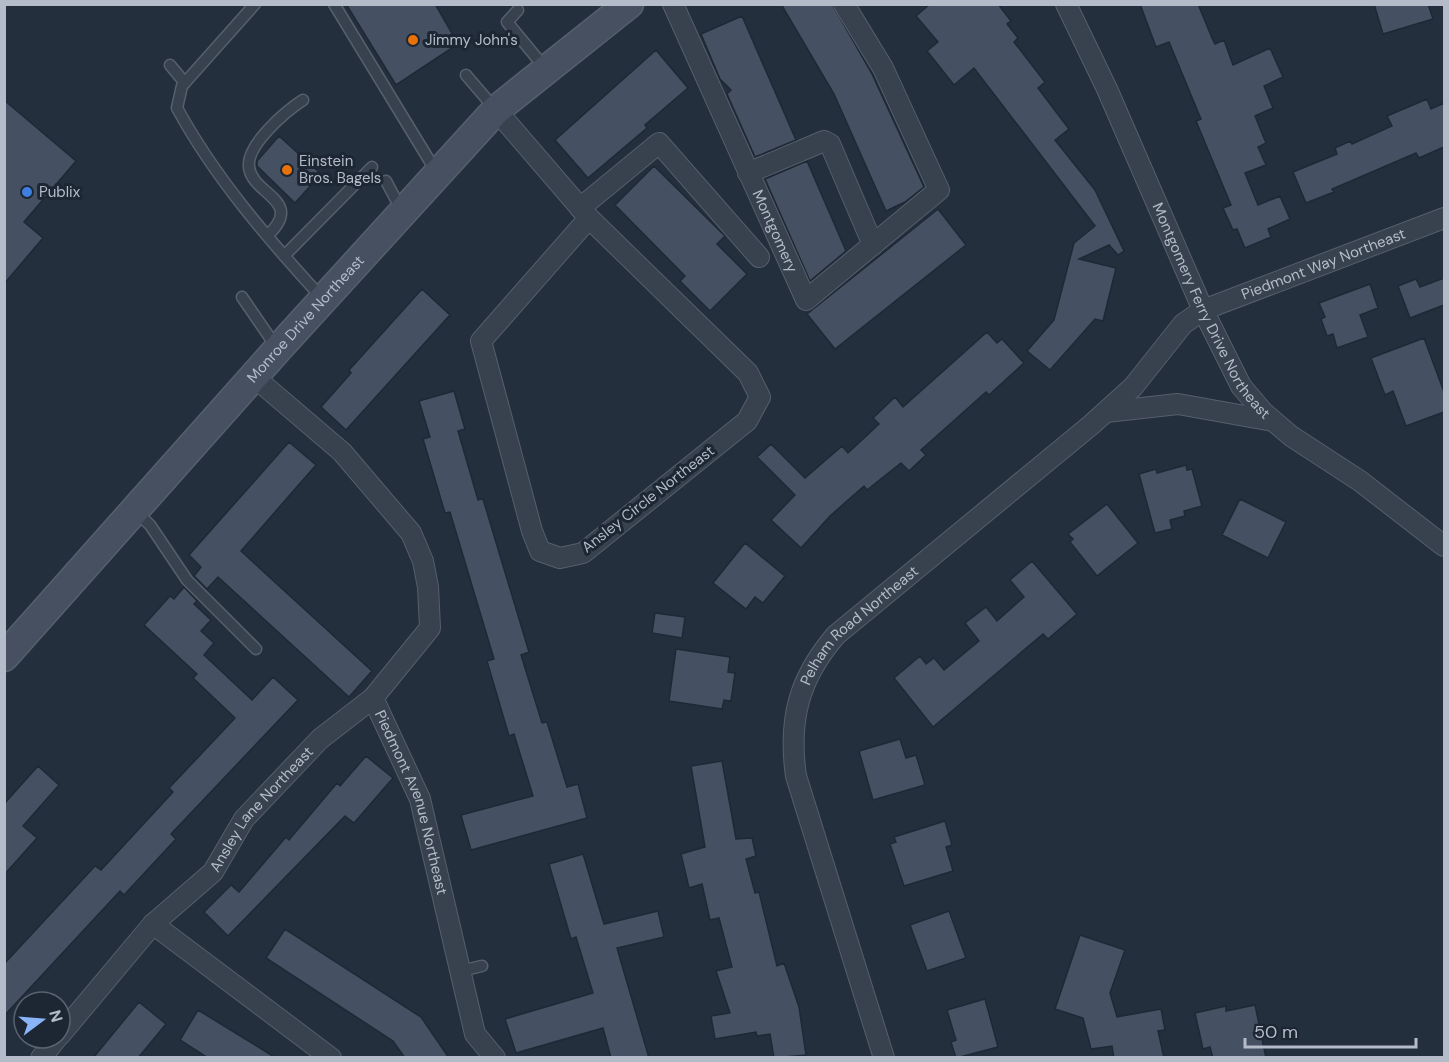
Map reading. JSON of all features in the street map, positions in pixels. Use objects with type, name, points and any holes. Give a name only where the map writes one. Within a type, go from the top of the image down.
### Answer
[{"type":"main road","name":"Monroe Drive Northeast","points":[[4,657],[402,211],[496,110],[629,4]]},
{"type":"street","name":"Montgomery","points":[[673,4],[806,300],[939,190],[883,68],[844,4]]},
{"type":"street","name":"Montgomery Ferry Drive Northeast","points":[[1066,4],[1107,89],[1203,310],[1241,386],[1273,421],[1291,436],[1360,481],[1444,546]]},
{"type":"street","name":"Ansley Circle Northeast","points":[[496,110],[584,213],[748,373],[760,398],[747,421],[583,553],[560,558],[540,551],[532,531],[481,341],[584,213],[659,143],[759,257]]},
{"type":"street","points":[[748,173],[824,141],[830,144],[873,244]]},
{"type":"street","name":"Piedmont Way Northeast","points":[[1203,310],[1444,218]]},
{"type":"street","name":"Pelham Road Northeast","points":[[884,1058],[796,776],[792,746],[794,715],[808,673],[836,635],[1106,412],[1133,387],[1183,324],[1203,310]]},
{"type":"street","name":"Piedmont Avenue Northeast","points":[[254,376],[342,452],[411,533],[423,561],[428,587],[429,628],[373,698],[420,799],[475,1034],[495,1058]]},
{"type":"street","points":[[1106,412],[1178,404],[1273,421]]},
{"type":"street","name":"Ansley Lane Northeast","points":[[153,924],[213,872],[244,819],[320,739],[373,698]]},
{"type":"street","points":[[72,1021],[153,924],[331,1058]]},
{"type":"lane","points":[[255,4],[185,83],[177,108],[192,135],[284,256],[323,299]]},
{"type":"lane","points":[[334,4],[437,173]]},
{"type":"lane","points":[[518,10],[507,22],[547,71]]},
{"type":"lane","points":[[170,65],[185,83]]},
{"type":"lane","points":[[466,75],[496,110]]},
{"type":"lane","points":[[268,235],[278,226],[280,209],[276,199],[253,178],[249,168],[249,157],[286,111],[303,100]]},
{"type":"lane","points":[[284,256],[372,167]]},
{"type":"lane","points":[[386,181],[402,211]]},
{"type":"lane","points":[[242,297],[278,349]]},
{"type":"lane","points":[[135,510],[150,525],[187,580],[256,649]]},
{"type":"lane","points":[[460,971],[482,966]]},
{"type":"building","points":[[346,4],[435,4],[458,44],[396,85]]},
{"type":"building","points":[[781,4],[832,4],[872,74],[924,187],[905,202],[886,211],[834,94]]},
{"type":"building","points":[[930,4],[998,4],[1011,21],[1007,24],[1018,38],[1014,42],[1045,82],[1038,88],[1069,129],[1055,140],[1095,190],[1124,251],[1118,255],[1109,245],[1079,259],[1116,268],[1103,321],[1095,319],[1050,370],[1027,351],[1054,320],[1074,243],[1095,226],[974,68],[954,85],[927,51],[938,42],[916,16]]},
{"type":"building","points":[[1140,4],[1198,4],[1215,44],[1224,40],[1233,65],[1270,48],[1283,77],[1264,86],[1273,108],[1255,116],[1266,143],[1258,147],[1266,165],[1245,173],[1258,205],[1280,196],[1290,219],[1268,229],[1271,237],[1245,248],[1237,229],[1233,230],[1223,208],[1231,205],[1196,121],[1201,119],[1169,42],[1156,47]]},
{"type":"building","points":[[1374,4],[1428,4],[1433,19],[1383,34]]},
{"type":"building","points":[[742,16],[796,140],[755,157],[727,94],[731,90],[720,79],[701,34]]},
{"type":"building","points":[[656,50],[688,88],[645,125],[647,128],[588,178],[555,140]]},
{"type":"building","points":[[1427,99],[1431,109],[1444,103],[1444,147],[1419,158],[1416,153],[1332,189],[1334,192],[1306,203],[1293,172],[1337,154],[1335,148],[1350,141],[1352,144],[1392,126],[1387,116]]},
{"type":"building","name":"Publix","points":[[4,100],[76,161],[24,222],[43,238],[4,284]]},
{"type":"building","name":"Einstein Bros. Bagels","points":[[279,136],[321,174],[295,203],[257,166],[257,161]]},
{"type":"building","points":[[807,161],[846,251],[810,281],[765,179]]},
{"type":"building","points":[[654,166],[725,236],[717,244],[747,274],[710,311],[680,281],[685,276],[615,205]]},
{"type":"building","points":[[938,209],[966,245],[835,349],[807,314]]},
{"type":"building","points":[[1444,278],[1444,305],[1410,318],[1398,286],[1416,279],[1420,287]]},
{"type":"building","points":[[1370,284],[1378,308],[1360,315],[1368,337],[1337,348],[1333,334],[1327,336],[1321,319],[1325,317],[1319,303]]},
{"type":"building","points":[[422,289],[450,315],[346,430],[321,407],[351,373],[349,370]]},
{"type":"building","points":[[987,332],[997,343],[1002,339],[1024,363],[989,395],[986,392],[921,450],[926,455],[909,471],[901,463],[867,490],[864,486],[830,516],[801,548],[771,520],[795,495],[757,457],[771,444],[805,478],[842,446],[848,453],[879,424],[873,418],[895,397],[903,407]]},
{"type":"building","points":[[1424,338],[1444,392],[1444,412],[1406,426],[1393,391],[1385,395],[1371,358]]},
{"type":"building","points":[[454,391],[465,429],[458,431],[478,500],[483,499],[529,652],[521,655],[542,723],[547,722],[567,787],[578,784],[587,818],[471,850],[461,815],[533,796],[514,734],[509,736],[487,661],[494,659],[450,512],[445,513],[423,439],[430,437],[419,401]]},
{"type":"building","points":[[289,442],[316,465],[241,551],[372,671],[349,697],[218,577],[207,589],[194,576],[201,567],[189,555]]},
{"type":"building","points":[[1186,465],[1187,470],[1192,469],[1202,506],[1184,511],[1185,516],[1170,520],[1172,529],[1155,533],[1139,474],[1156,469],[1157,473]]},
{"type":"building","points":[[1240,499],[1286,522],[1268,558],[1222,535]]},
{"type":"building","points":[[1107,504],[1138,543],[1097,576],[1070,542],[1073,539],[1068,534]]},
{"type":"building","points":[[745,543],[785,576],[763,603],[755,597],[746,609],[713,583]]},
{"type":"building","points":[[1032,561],[1077,614],[1048,639],[1043,634],[933,727],[894,678],[920,656],[926,664],[934,658],[944,670],[979,641],[965,623],[986,607],[997,621],[1024,597],[1010,580]]},
{"type":"building","points":[[184,587],[197,601],[194,604],[211,620],[201,631],[214,643],[204,655],[252,700],[273,677],[298,700],[171,834],[176,839],[124,895],[120,891],[28,990],[12,990],[12,1007],[4,1016],[4,964],[95,866],[101,870],[173,792],[169,788],[235,718],[193,678],[197,674],[144,625],[170,596],[174,599]]},
{"type":"building","points":[[655,613],[685,617],[682,638],[652,633]]},
{"type":"building","points":[[676,649],[730,657],[728,672],[735,673],[731,701],[724,700],[722,709],[669,701]]},
{"type":"building","points":[[900,739],[906,758],[916,755],[925,785],[873,800],[859,751]]},
{"type":"building","points":[[366,756],[393,778],[354,823],[345,816],[228,936],[204,912],[231,885],[239,892],[286,837],[289,840],[337,783],[340,786]]},
{"type":"building","points":[[722,761],[736,839],[752,838],[756,856],[746,859],[755,893],[759,892],[777,966],[784,963],[799,1007],[806,1055],[774,1058],[770,1034],[757,1036],[756,1032],[715,1039],[711,1016],[730,1013],[716,971],[732,967],[719,918],[710,920],[702,884],[689,888],[681,854],[705,847],[691,766]]},
{"type":"building","points":[[38,766],[59,785],[23,826],[37,838],[4,875],[4,804]]},
{"type":"building","points":[[945,821],[952,845],[946,847],[953,871],[904,886],[890,844],[896,842],[894,837]]},
{"type":"building","points":[[583,854],[604,924],[658,911],[664,937],[617,948],[649,1058],[611,1058],[603,1028],[516,1053],[505,1019],[593,993],[576,937],[571,939],[549,864]]},
{"type":"building","points":[[949,911],[966,958],[927,971],[910,925]]},
{"type":"building","points":[[285,929],[421,1017],[449,1058],[405,1058],[393,1041],[266,958]]},
{"type":"building","points":[[1080,935],[1125,950],[1110,993],[1117,1017],[1161,1009],[1165,1030],[1158,1031],[1164,1058],[1114,1058],[1112,1046],[1091,1049],[1083,1018],[1055,1009]]},
{"type":"building","points":[[985,999],[998,1047],[956,1058],[951,1042],[956,1040],[947,1010]]},
{"type":"building","points":[[139,1002],[166,1024],[138,1058],[93,1058]]},
{"type":"building","points":[[1255,1005],[1266,1058],[1213,1058],[1210,1047],[1203,1049],[1195,1013],[1226,1006],[1226,1011]]},
{"type":"building","points":[[198,1010],[276,1058],[208,1058],[180,1040]]},
{"type":"place","name":"Jimmy John's","points":[[413,40]]},
{"type":"place","name":"Einstein Bros. Bagels","points":[[287,170]]},
{"type":"place","name":"Publix","points":[[27,192]]}]
